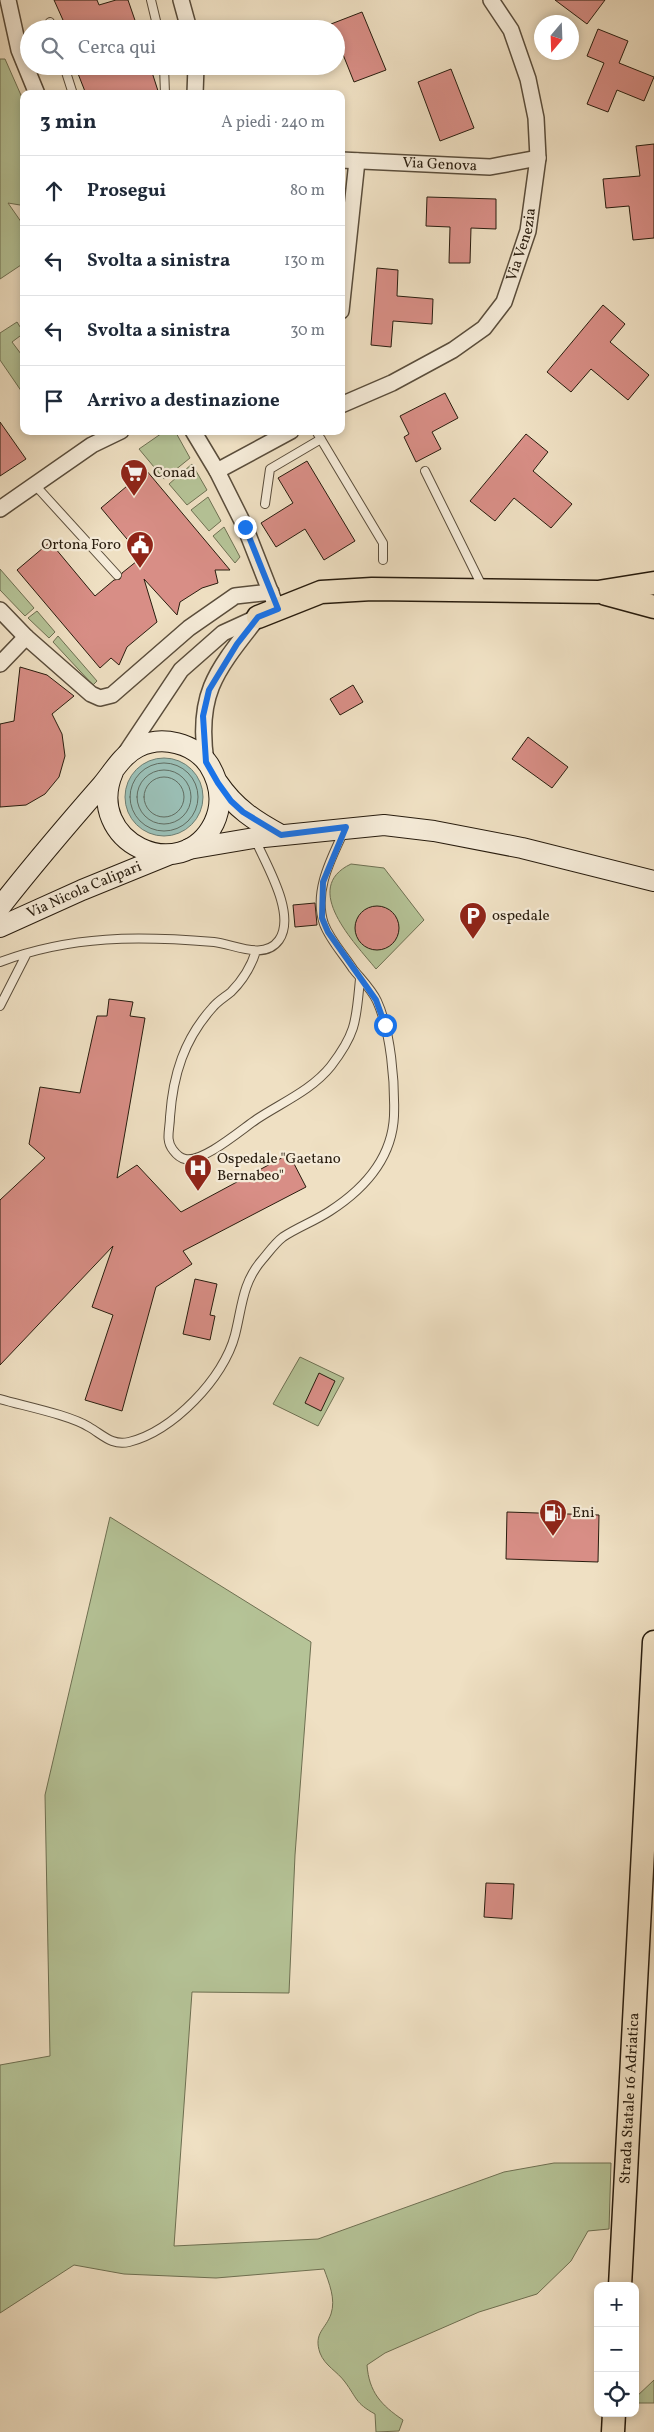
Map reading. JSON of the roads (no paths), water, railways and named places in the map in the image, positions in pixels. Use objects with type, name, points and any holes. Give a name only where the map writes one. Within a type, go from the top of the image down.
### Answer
[{"type":"main road","points":[[269,606],[322,592],[372,589],[598,592],[654,582]]},
{"type":"main road","points":[[598,592],[654,607]]},
{"type":"main road","name":"Strada Statale 16 Adriatica","points":[[620,2282],[654,1642]]},
{"type":"main road","points":[[613,2432],[614,2417]]},
{"type":"street","points":[[8,0],[20,52]]},
{"type":"street","points":[[181,0],[187,20]]},
{"type":"street","name":"Via Venezia","points":[[345,404],[453,350],[484,328],[504,302],[528,231],[538,158],[536,118],[528,79],[510,30],[491,0]]},
{"type":"street","points":[[29,75],[35,90]]},
{"type":"street","points":[[195,90],[196,75]]},
{"type":"street","name":"Via Genova","points":[[345,160],[490,166],[538,158]]},
{"type":"street","points":[[345,273],[357,161]]},
{"type":"street","points":[[0,509],[92,446],[113,435]]},
{"type":"street","points":[[195,435],[217,471],[245,527],[269,606]]},
{"type":"street","points":[[217,471],[284,435]]},
{"type":"street","points":[[0,610],[26,638],[91,694],[106,698],[112,695],[189,628],[235,596],[269,606]]},
{"type":"street","points":[[206,762],[203,716],[209,690],[237,644],[269,606]]},
{"type":"street","points":[[269,606],[223,633],[181,670],[150,714],[117,767],[109,783],[107,801],[111,819],[128,842],[152,853],[177,852],[254,838],[346,827],[384,825],[434,831],[522,848],[651,880]]},
{"type":"street","points":[[0,664],[26,638]]},
{"type":"street","points":[[117,767],[138,747],[163,742],[186,747],[206,762],[218,783],[243,812],[281,835]]},
{"type":"street","name":"Via Nicola Calipari","points":[[0,907],[50,844],[117,767]]},
{"type":"street","points":[[177,852],[198,842],[214,824],[219,808],[218,783]]},
{"type":"street","name":"Via Nicola Calipari","points":[[0,927],[82,890],[177,852]]},
{"type":"lane","points":[[150,0],[156,20]]},
{"type":"lane","points":[[67,75],[71,90]]},
{"type":"lane","points":[[164,75],[165,90]]},
{"type":"lane","points":[[318,435],[383,543],[383,560]]},
{"type":"lane","points":[[265,504],[270,469],[321,439]]},
{"type":"lane","points":[[425,471],[484,590]]},
{"type":"lane","points":[[35,485],[117,575]]},
{"type":"lane","points":[[0,1400],[88,1426],[110,1441],[127,1443],[150,1434],[177,1416],[198,1397],[224,1364],[235,1336],[241,1298],[260,1262],[281,1239],[330,1211],[355,1192],[374,1173],[389,1146],[394,1117],[393,1087],[385,1025],[376,1000],[328,932],[322,918],[323,882],[346,827]]},
{"type":"lane","points":[[0,962],[68,942],[148,937],[218,942],[256,950],[268,948],[279,939],[283,926],[283,908],[278,890],[254,838]]},
{"type":"lane","points":[[256,950],[252,966],[230,992],[214,1005],[199,1024],[188,1040],[179,1061],[171,1102],[168,1134],[170,1146],[176,1154],[186,1159],[197,1157],[235,1137],[258,1119],[304,1090],[330,1068],[352,1034],[358,1012],[360,979]]},
{"type":"lane","points":[[0,1006],[26,955]]},
{"type":"water","points":[[164,758],[179,761],[191,770],[200,782],[203,797],[200,812],[191,824],[179,833],[164,836],[149,833],[137,824],[128,812],[125,797],[128,782],[137,770],[149,761]]},
{"type":"place","name":"Conad","points":[[134,497]]},
{"type":"place","name":"Ortona Foro","points":[[140,569]]},
{"type":"place","name":"ospedale","points":[[473,940]]},
{"type":"place","name":"Ospedale \"Gaetano Bernabeo\"","points":[[198,1192]]},
{"type":"place","name":"Eni","points":[[553,1537]]}]
